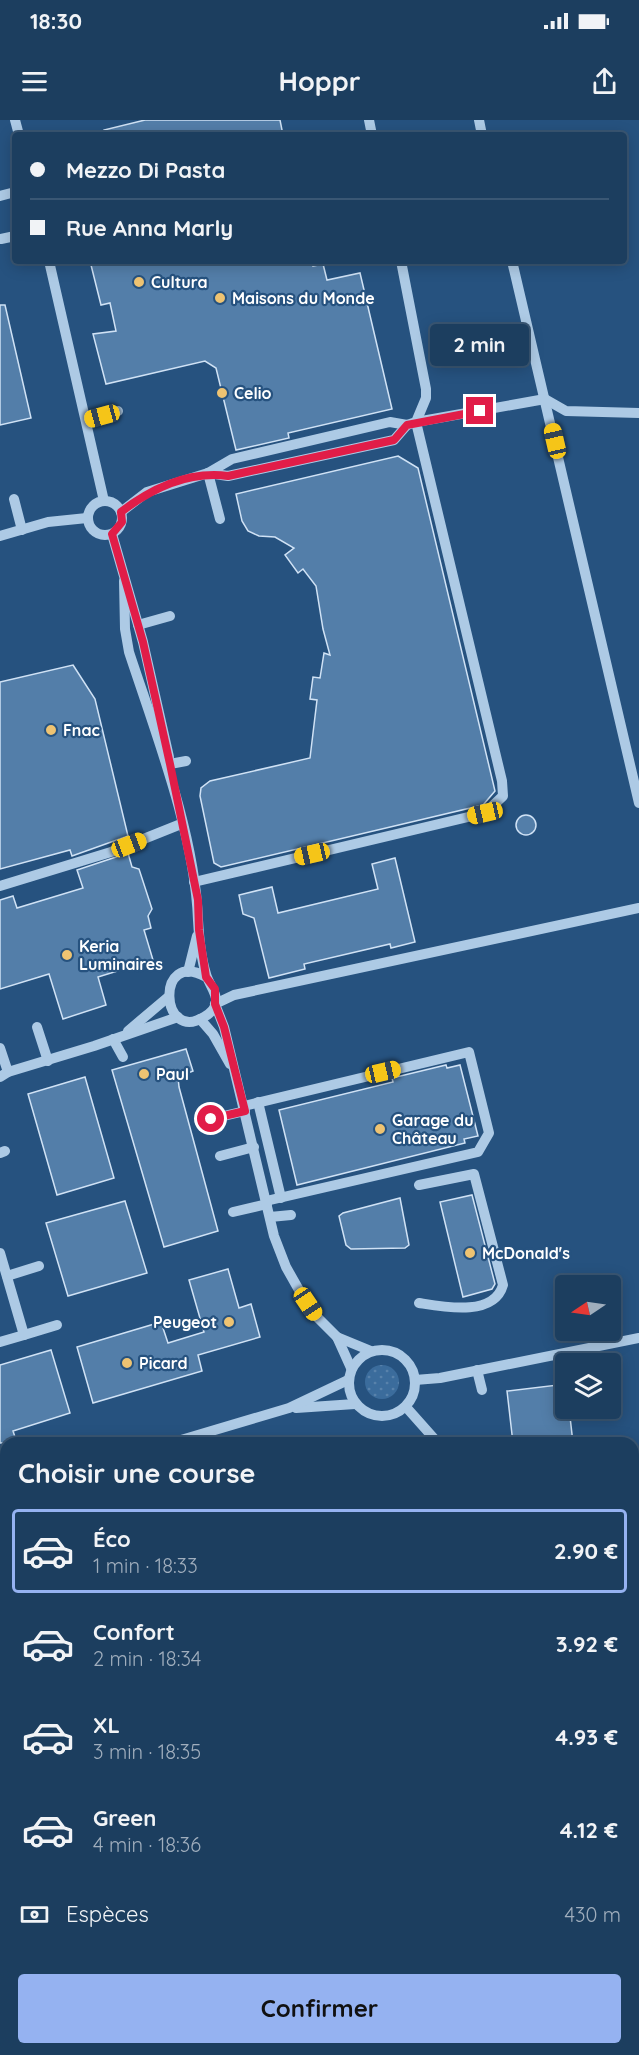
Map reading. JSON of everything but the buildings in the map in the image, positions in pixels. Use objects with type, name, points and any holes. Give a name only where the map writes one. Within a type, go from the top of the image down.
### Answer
[{"type":"street","points":[[2,239],[12,237]]},
{"type":"street","points":[[50,264],[104,501]]},
{"type":"street","points":[[208,473],[228,476],[394,440],[411,424],[426,398],[426,389],[402,264]]},
{"type":"street","points":[[513,264],[639,803]]},
{"type":"street","points":[[121,512],[147,492],[208,473],[232,459],[390,422],[411,424],[545,399],[566,411],[639,414]]},
{"type":"street","points":[[86,420],[118,411]]},
{"type":"street","points":[[194,882],[485,813],[503,796],[500,770],[411,424]]},
{"type":"street","points":[[208,473],[220,519]]},
{"type":"street","points":[[14,499],[22,530]]},
{"type":"street","points":[[87,518],[94,505],[104,501],[114,504],[121,512],[122,522],[112,534]]},
{"type":"street","points":[[0,536],[48,522],[87,518]]},
{"type":"street","points":[[87,518],[96,533],[112,534]]},
{"type":"street","points":[[112,534],[138,625],[170,764],[172,785]]},
{"type":"street","points":[[124,581],[119,631],[129,652],[172,785],[194,882],[206,977],[215,989],[215,1004],[224,1027],[270,1217],[286,1267],[298,1290],[317,1317],[337,1337],[351,1368]]},
{"type":"street","points":[[138,625],[171,616]]},
{"type":"street","points":[[170,764],[186,761]]},
{"type":"street","points":[[0,886],[111,852],[181,824]]},
{"type":"street","points":[[167,998],[173,1012],[178,1017],[193,1021],[212,1010],[215,1004],[234,995],[639,908]]},
{"type":"street","points":[[188,972],[199,930]]},
{"type":"street","points":[[118,1037],[167,998],[171,984],[181,975],[188,972],[206,977]]},
{"type":"street","points":[[0,1048],[3,1074],[178,1017]]},
{"type":"street","points":[[200,1019],[213,1034],[236,1074]]},
{"type":"street","points":[[37,1027],[48,1061]]},
{"type":"street","points":[[118,1037],[123,1057]]},
{"type":"street","points":[[211,1119],[258,1102],[469,1052],[489,1134],[478,1152],[281,1198],[233,1212]]},
{"type":"street","points":[[258,1102],[281,1198]]},
{"type":"street","points":[[220,1156],[254,1147]]},
{"type":"street","points":[[419,1185],[474,1174],[502,1285],[494,1294],[444,1307],[419,1303]]},
{"type":"street","points":[[270,1217],[291,1215]]},
{"type":"street","points":[[0,1253],[24,1335]]},
{"type":"street","points":[[4,1269],[39,1266]]},
{"type":"street","points":[[0,1342],[57,1325]]},
{"type":"street","points":[[337,1337],[371,1351]]},
{"type":"street","points":[[415,1380],[639,1338]]},
{"type":"street","points":[[383,1349],[394,1352],[408,1363],[415,1380],[415,1390],[406,1407],[386,1417],[374,1416],[355,1404],[349,1393],[348,1380],[351,1368],[371,1351],[383,1349]]},
{"type":"street","points":[[477,1370],[482,1390]]},
{"type":"street","points":[[191,1437],[290,1408],[348,1380]]},
{"type":"street","points":[[290,1408],[355,1404]]},
{"type":"street","points":[[406,1407],[433,1437]]},
{"type":"shaded area","points":[[382,1365],[394,1370],[399,1382],[394,1394],[382,1399],[370,1394],[365,1382],[370,1370]]},
{"type":"place","name":"Cultura","points":[[139,282]]},
{"type":"place","name":"Maisons du Monde","points":[[220,298]]},
{"type":"place","name":"Celio","points":[[222,393]]},
{"type":"place","name":"Fnac","points":[[51,730]]},
{"type":"place","name":"Keria Luminaires","points":[[67,955]]},
{"type":"place","name":"Paul","points":[[144,1074]]},
{"type":"place","name":"Garage du Château","points":[[380,1129]]},
{"type":"place","name":"McDonald's","points":[[470,1253]]},
{"type":"place","name":"Peugeot","points":[[229,1322]]},
{"type":"place","name":"Picard","points":[[127,1363]]},
{"type":"route","points":[[211,1119],[245,1111],[224,1027],[215,1004],[215,989],[206,977],[199,930],[198,900],[172,785],[170,764],[143,642],[112,534],[122,522],[121,512],[147,492],[166,485],[208,473],[228,476],[394,440],[407,425],[480,411]]}]
